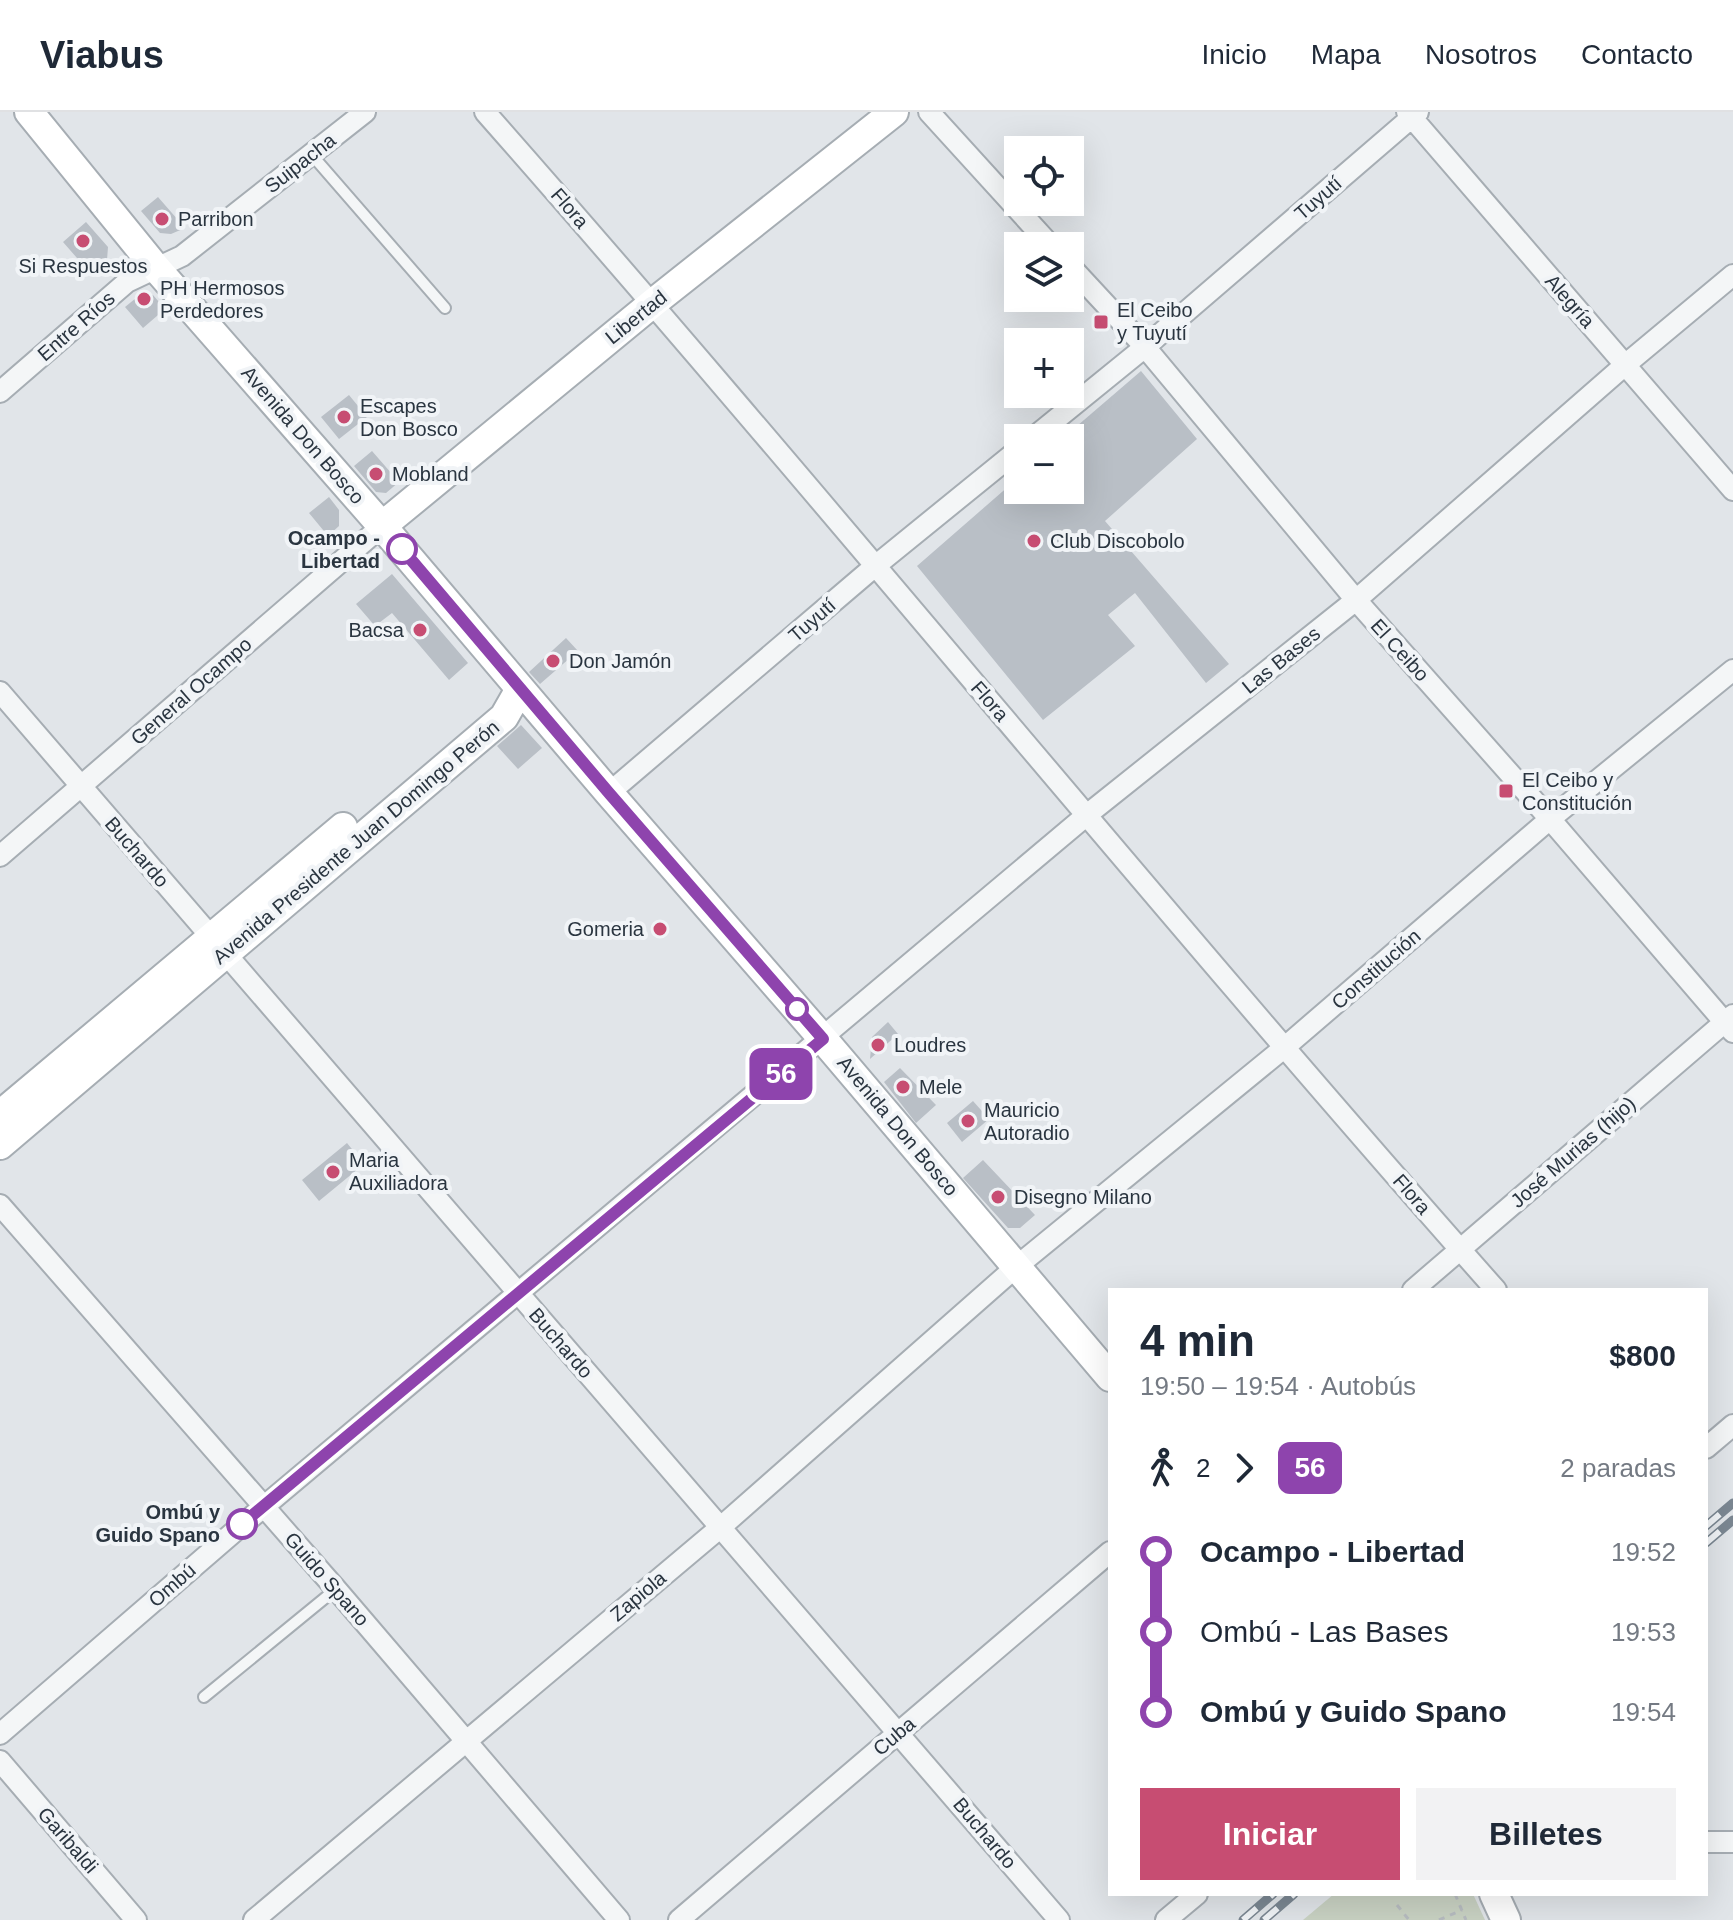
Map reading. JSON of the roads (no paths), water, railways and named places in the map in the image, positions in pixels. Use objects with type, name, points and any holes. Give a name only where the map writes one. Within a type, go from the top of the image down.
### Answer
[{"type":"main road","name":"Avenida Don Bosco","points":[[29,112],[156,268],[382,526],[1108,1375]]},
{"type":"main road","name":"Libertad","points":[[382,526],[653,303],[894,112]]},
{"type":"main road","name":"Avenida Presidente Juan Domingo Perón","points":[[0,1145],[218,945],[491,703],[520,689]]},
{"type":"main road","name":"Avenida Presidente Juan Domingo Perón","points":[[0,1115],[218,945]]},
{"type":"main road","points":[[1495,1896],[1506,1920]]},
{"type":"street","name":"Suipacha","points":[[156,268],[182,256],[365,112]]},
{"type":"street","name":"Flora","points":[[485,112],[653,303],[874,567],[1494,1288]]},
{"type":"street","points":[[929,112],[1038,232]]},
{"type":"street","name":"Tuyutí","points":[[1050,424],[1145,347],[1412,114]]},
{"type":"street","name":"Alegría","points":[[1412,114],[1733,490]]},
{"type":"street","name":"Entre Ríos","points":[[0,392],[127,282],[156,268]]},
{"type":"street","name":"Las Bases","points":[[823,1039],[1088,814],[1356,600],[1733,275]]},
{"type":"street","name":"El Ceibo","points":[[1084,281],[1145,347],[1356,600],[1730,1023]]},
{"type":"street","name":"Tuyutí","points":[[609,793],[874,567],[1004,461]]},
{"type":"street","name":"General Ocampo","points":[[0,856],[382,526]]},
{"type":"street","name":"Constitución","points":[[1016,1267],[1285,1047],[1550,819],[1733,670]]},
{"type":"street","name":"Buchardo","points":[[0,692],[1059,1920]]},
{"type":"street","name":"José Murias (hijo)","points":[[1415,1288],[1730,1023]]},
{"type":"street","name":"Ombú","points":[[0,1734],[264,1506],[823,1039]]},
{"type":"street","name":"Guido Spano","points":[[0,1205],[336,1589],[619,1920]]},
{"type":"street","name":"Zapiola","points":[[254,1920],[722,1526],[1016,1267]]},
{"type":"street","points":[[1708,1446],[1733,1425]]},
{"type":"street","name":"Cuba","points":[[679,1920],[1108,1554]]},
{"type":"street","name":"Garibaldi","points":[[0,1761],[136,1920]]},
{"type":"street","points":[[1708,1842],[1733,1842]]},
{"type":"street","points":[[1166,1920],[1195,1896]]},
{"type":"lane","points":[[312,155],[445,308]]},
{"type":"lane","points":[[204,1697],[336,1589]]},
{"type":"railway","points":[[1708,1524],[1733,1503]]},
{"type":"railway","points":[[1708,1541],[1733,1520]]},
{"type":"railway","points":[[1243,1920],[1271,1896]]},
{"type":"railway","points":[[1264,1920],[1292,1896]]},
{"type":"place","name":"Parribon","points":[[162,219]]},
{"type":"place","name":"Si Respuestos","points":[[83,241]]},
{"type":"place","name":"PH Hermosos Perdedores","points":[[144,299]]},
{"type":"place","name":"El Ceibo y Tuyutí","points":[[1101,322]]},
{"type":"place","name":"Escapes Don Bosco","points":[[344,417]]},
{"type":"place","name":"Mobland","points":[[376,474]]},
{"type":"place","name":"Club Discobolo","points":[[1034,541]]},
{"type":"place","name":"Ocampo - Libertad","points":[[402,549]]},
{"type":"place","name":"Bacsa","points":[[420,630]]},
{"type":"place","name":"Don Jamón","points":[[553,661]]},
{"type":"place","name":"El Ceibo y Constitución","points":[[1506,791]]},
{"type":"place","name":"Gomeria","points":[[660,929]]},
{"type":"place","name":"Loudres","points":[[878,1045]]},
{"type":"place","name":"Mele","points":[[903,1087]]},
{"type":"place","name":"Mauricio Autoradio","points":[[968,1121]]},
{"type":"place","name":"Maria Auxiliadora","points":[[333,1172]]},
{"type":"place","name":"Disegno Milano","points":[[998,1197]]},
{"type":"place","name":"Ombú y Guido Spano","points":[[242,1524]]}]
